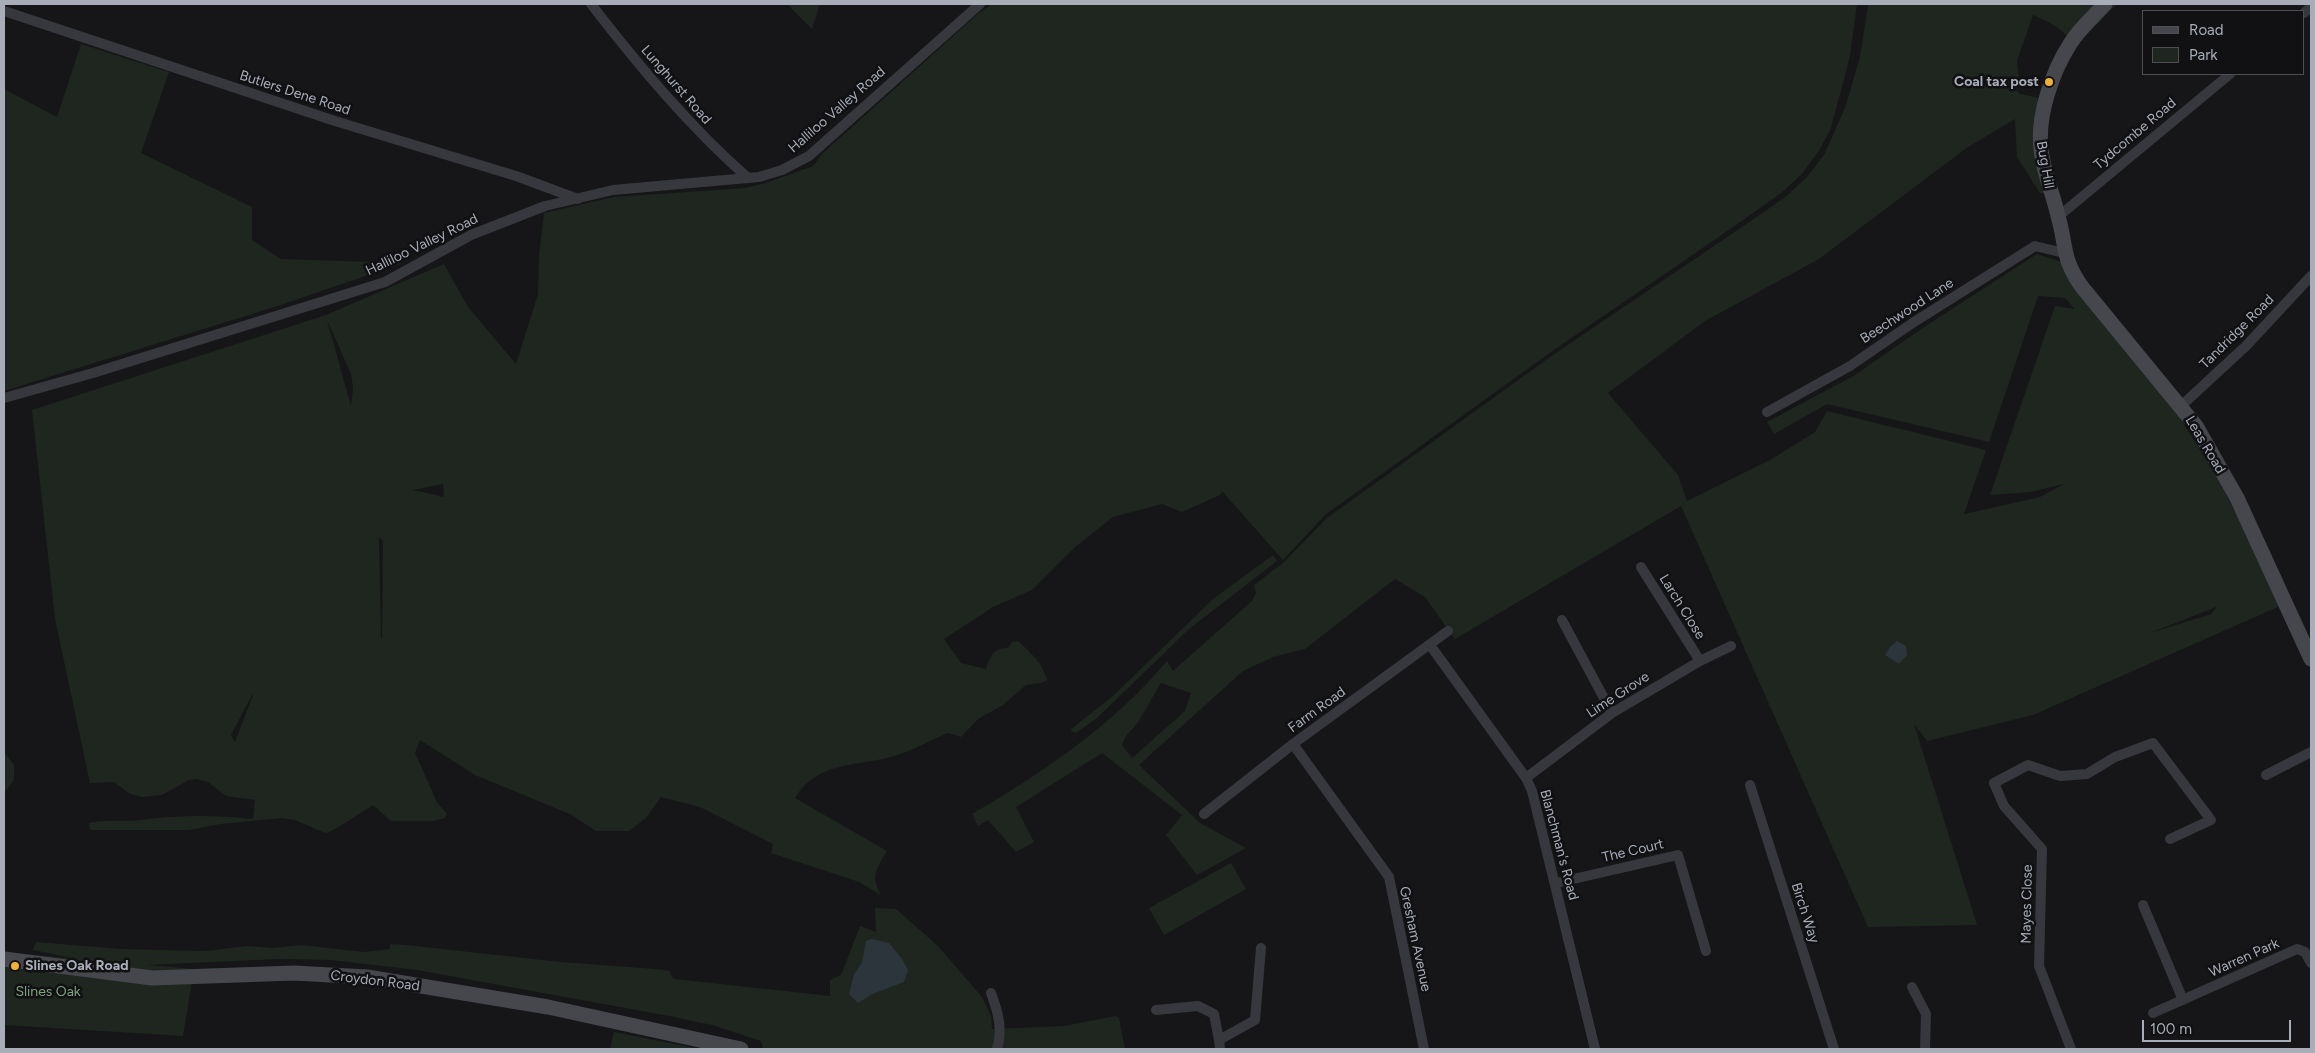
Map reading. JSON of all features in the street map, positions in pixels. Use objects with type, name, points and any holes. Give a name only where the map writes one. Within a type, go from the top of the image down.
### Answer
[{"type":"street","name":"Lunghurst Road","points":[[591,4],[663,92],[710,145],[748,178]]},
{"type":"street","name":"Halliloo Valley Road","points":[[4,398],[103,370],[385,282],[471,235],[545,206],[622,189],[748,178],[782,170],[809,156],[980,4]]},
{"type":"street","name":"Bug Hill","points":[[2064,253],[2058,216],[2050,193],[2041,150],[2042,110],[2069,45],[2105,4]]},
{"type":"street","name":"Butlers Dene Road","points":[[4,11],[335,121],[516,176],[578,199]]},
{"type":"street","name":"Tydcombe Road","points":[[2058,216],[2229,75]]},
{"type":"street","name":"Beechwood Lane","points":[[1767,412],[1850,366],[1914,322],[2035,246],[2064,253]]},
{"type":"street","name":"Leas Road","points":[[2064,253],[2071,271],[2082,287],[2196,426],[2237,498],[2311,659]]},
{"type":"street","name":"Tandridge Road","points":[[2181,406],[2246,346],[2311,276]]},
{"type":"street","name":"Larch Close","points":[[1641,567],[1700,661]]},
{"type":"street","points":[[1562,620],[1612,713]]},
{"type":"street","name":"Farm Road","points":[[1204,814],[1293,744],[1448,631]]},
{"type":"street","name":"Blanchman's Road","points":[[1430,645],[1526,778],[1532,791],[1596,1049]]},
{"type":"street","name":"Lime Grove","points":[[1526,778],[1612,713],[1700,661],[1731,646]]},
{"type":"street","name":"Gresham Avenue","points":[[1293,744],[1389,877],[1424,1049]]},
{"type":"street","name":"Mayes Close","points":[[2070,1049],[2039,966],[2042,849],[2004,806],[1994,783],[2028,765],[2060,776],[2087,774],[2115,758],[2153,744],[2211,820],[2170,839]]},
{"type":"street","points":[[2266,775],[2311,752]]},
{"type":"street","name":"Birch Way","points":[[1750,785],[1834,1049]]},
{"type":"street","name":"The Court","points":[[1556,883],[1678,855],[1706,951]]},
{"type":"street","points":[[2143,906],[2183,1000]]},
{"type":"street","points":[[1156,1010],[1198,1006],[1214,1014],[1220,1045],[1255,1020],[1262,948]]},
{"type":"street","name":"Warren Park","points":[[2153,1013],[2297,949],[2305,952],[2311,963]]},
{"type":"street","name":"Croydon Road","points":[[4,959],[152,978],[294,973],[367,977],[548,1007],[741,1049]]},
{"type":"street","points":[[1912,988],[1926,1014],[1925,1049]]},
{"type":"street","points":[[991,993],[1000,1015],[997,1049]]},
{"type":"green space","points":[[787,4],[820,4],[812,29]]},
{"type":"green space","points":[[992,4],[1857,4],[1850,56],[1831,128],[1819,151],[1801,175],[1781,193],[1551,352],[1325,515],[1283,560],[1222,491],[1220,495],[1182,512],[1162,504],[1113,517],[1075,547],[1032,590],[993,607],[944,639],[961,663],[986,669],[996,651],[1008,648],[1012,642],[1018,641],[1039,663],[1047,680],[1041,683],[1026,685],[1003,705],[978,719],[961,737],[948,733],[898,755],[827,771],[815,777],[804,786],[795,798],[887,851],[875,877],[881,895],[859,882],[771,853],[773,844],[700,807],[661,797],[646,818],[629,831],[596,831],[570,814],[475,775],[420,740],[415,753],[437,802],[447,814],[445,818],[433,821],[391,821],[373,805],[325,833],[295,820],[282,818],[221,824],[189,830],[90,830],[89,823],[102,821],[134,821],[197,816],[253,819],[255,800],[226,796],[208,782],[196,779],[189,780],[162,795],[142,797],[130,794],[114,782],[90,783],[55,619],[32,410],[326,315],[444,264],[468,307],[516,364],[538,294],[539,255],[544,213],[614,197],[745,188],[766,183],[813,166],[822,154],[980,12]],"holes":[[[327,320],[351,374],[353,388],[351,406]],[[443,484],[444,497],[413,490]],[[379,537],[383,541],[381,638]],[[252,695],[253,695],[235,742],[231,735]]]},
{"type":"green space","points":[[1868,4],[2117,4],[2076,46],[2057,28],[2033,15],[2017,61],[2020,88],[2015,89],[2020,94],[2040,98],[2045,194],[2040,193],[2017,157],[2015,119],[1968,147],[1819,259],[1705,321],[1608,393],[1678,475],[1687,501],[1770,460],[1815,432],[1827,411],[1986,450],[1964,514],[2040,497],[2064,484],[2031,492],[1990,495],[2055,306],[2075,309],[2065,298],[2038,296],[1989,442],[1827,404],[1774,434],[1767,422],[1855,375],[1921,329],[2037,254],[2062,262],[2171,406],[2204,456],[2225,493],[2280,606],[2033,715],[1927,741],[1914,724],[1977,925],[1868,927],[1681,506],[1455,639],[1425,597],[1395,579],[1305,649],[1273,657],[1243,671],[1139,765],[1200,823],[1246,848],[1197,875],[1166,835],[1182,815],[1102,753],[1016,807],[1034,842],[1016,852],[988,820],[978,826],[972,814],[1076,746],[1124,706],[1167,661],[1173,671],[1252,601],[1256,593],[1254,585],[1283,563],[1327,518],[1550,357],[1784,198],[1807,177],[1824,155],[1845,108],[1860,57]],"holes":[[[2216,607],[2211,614],[2150,633]],[[1161,683],[1191,693],[1185,711],[1132,758],[1122,745],[1126,736],[1137,724]]]},
{"type":"green space","points":[[81,44],[169,72],[141,153],[252,207],[252,240],[281,259],[403,263],[278,306],[4,391],[4,89],[57,117]]},
{"type":"green space","points":[[1273,555],[1277,561],[1189,629],[1097,718],[1076,733],[1070,730],[1114,695],[1213,599]]},
{"type":"green space","points":[[4,752],[14,765],[14,780],[4,793]]},
{"type":"green space","points":[[1231,863],[1246,889],[1164,935],[1149,908]]},
{"type":"green space","name":"Slines Oak","points":[[875,908],[896,909],[938,946],[982,997],[991,1016],[992,1029],[1064,1026],[1116,1016],[1119,1018],[1125,1049],[763,1049],[761,1041],[712,1025],[669,1016],[417,970],[331,960],[280,959],[148,965],[194,969],[183,1036],[4,1025],[4,952],[76,959],[33,950],[36,942],[120,949],[206,951],[247,946],[273,948],[301,945],[364,952],[390,949],[390,944],[406,945],[561,962],[656,969],[670,971],[671,976],[675,979],[830,996],[830,980],[841,975],[860,926],[876,932]]},
{"type":"green space","points":[[614,1032],[700,1049],[610,1049]]},
{"type":"shaded area","points":[[1897,641],[1906,646],[1907,655],[1899,664],[1885,655]]},
{"type":"shaded area","points":[[872,939],[889,943],[908,970],[904,982],[872,994],[858,1003],[849,994],[854,974],[862,963],[866,941]]},
{"type":"place","name":"Coal tax post","points":[[2049,82]]},
{"type":"place","name":"Slines Oak Road","points":[[15,966]]}]
